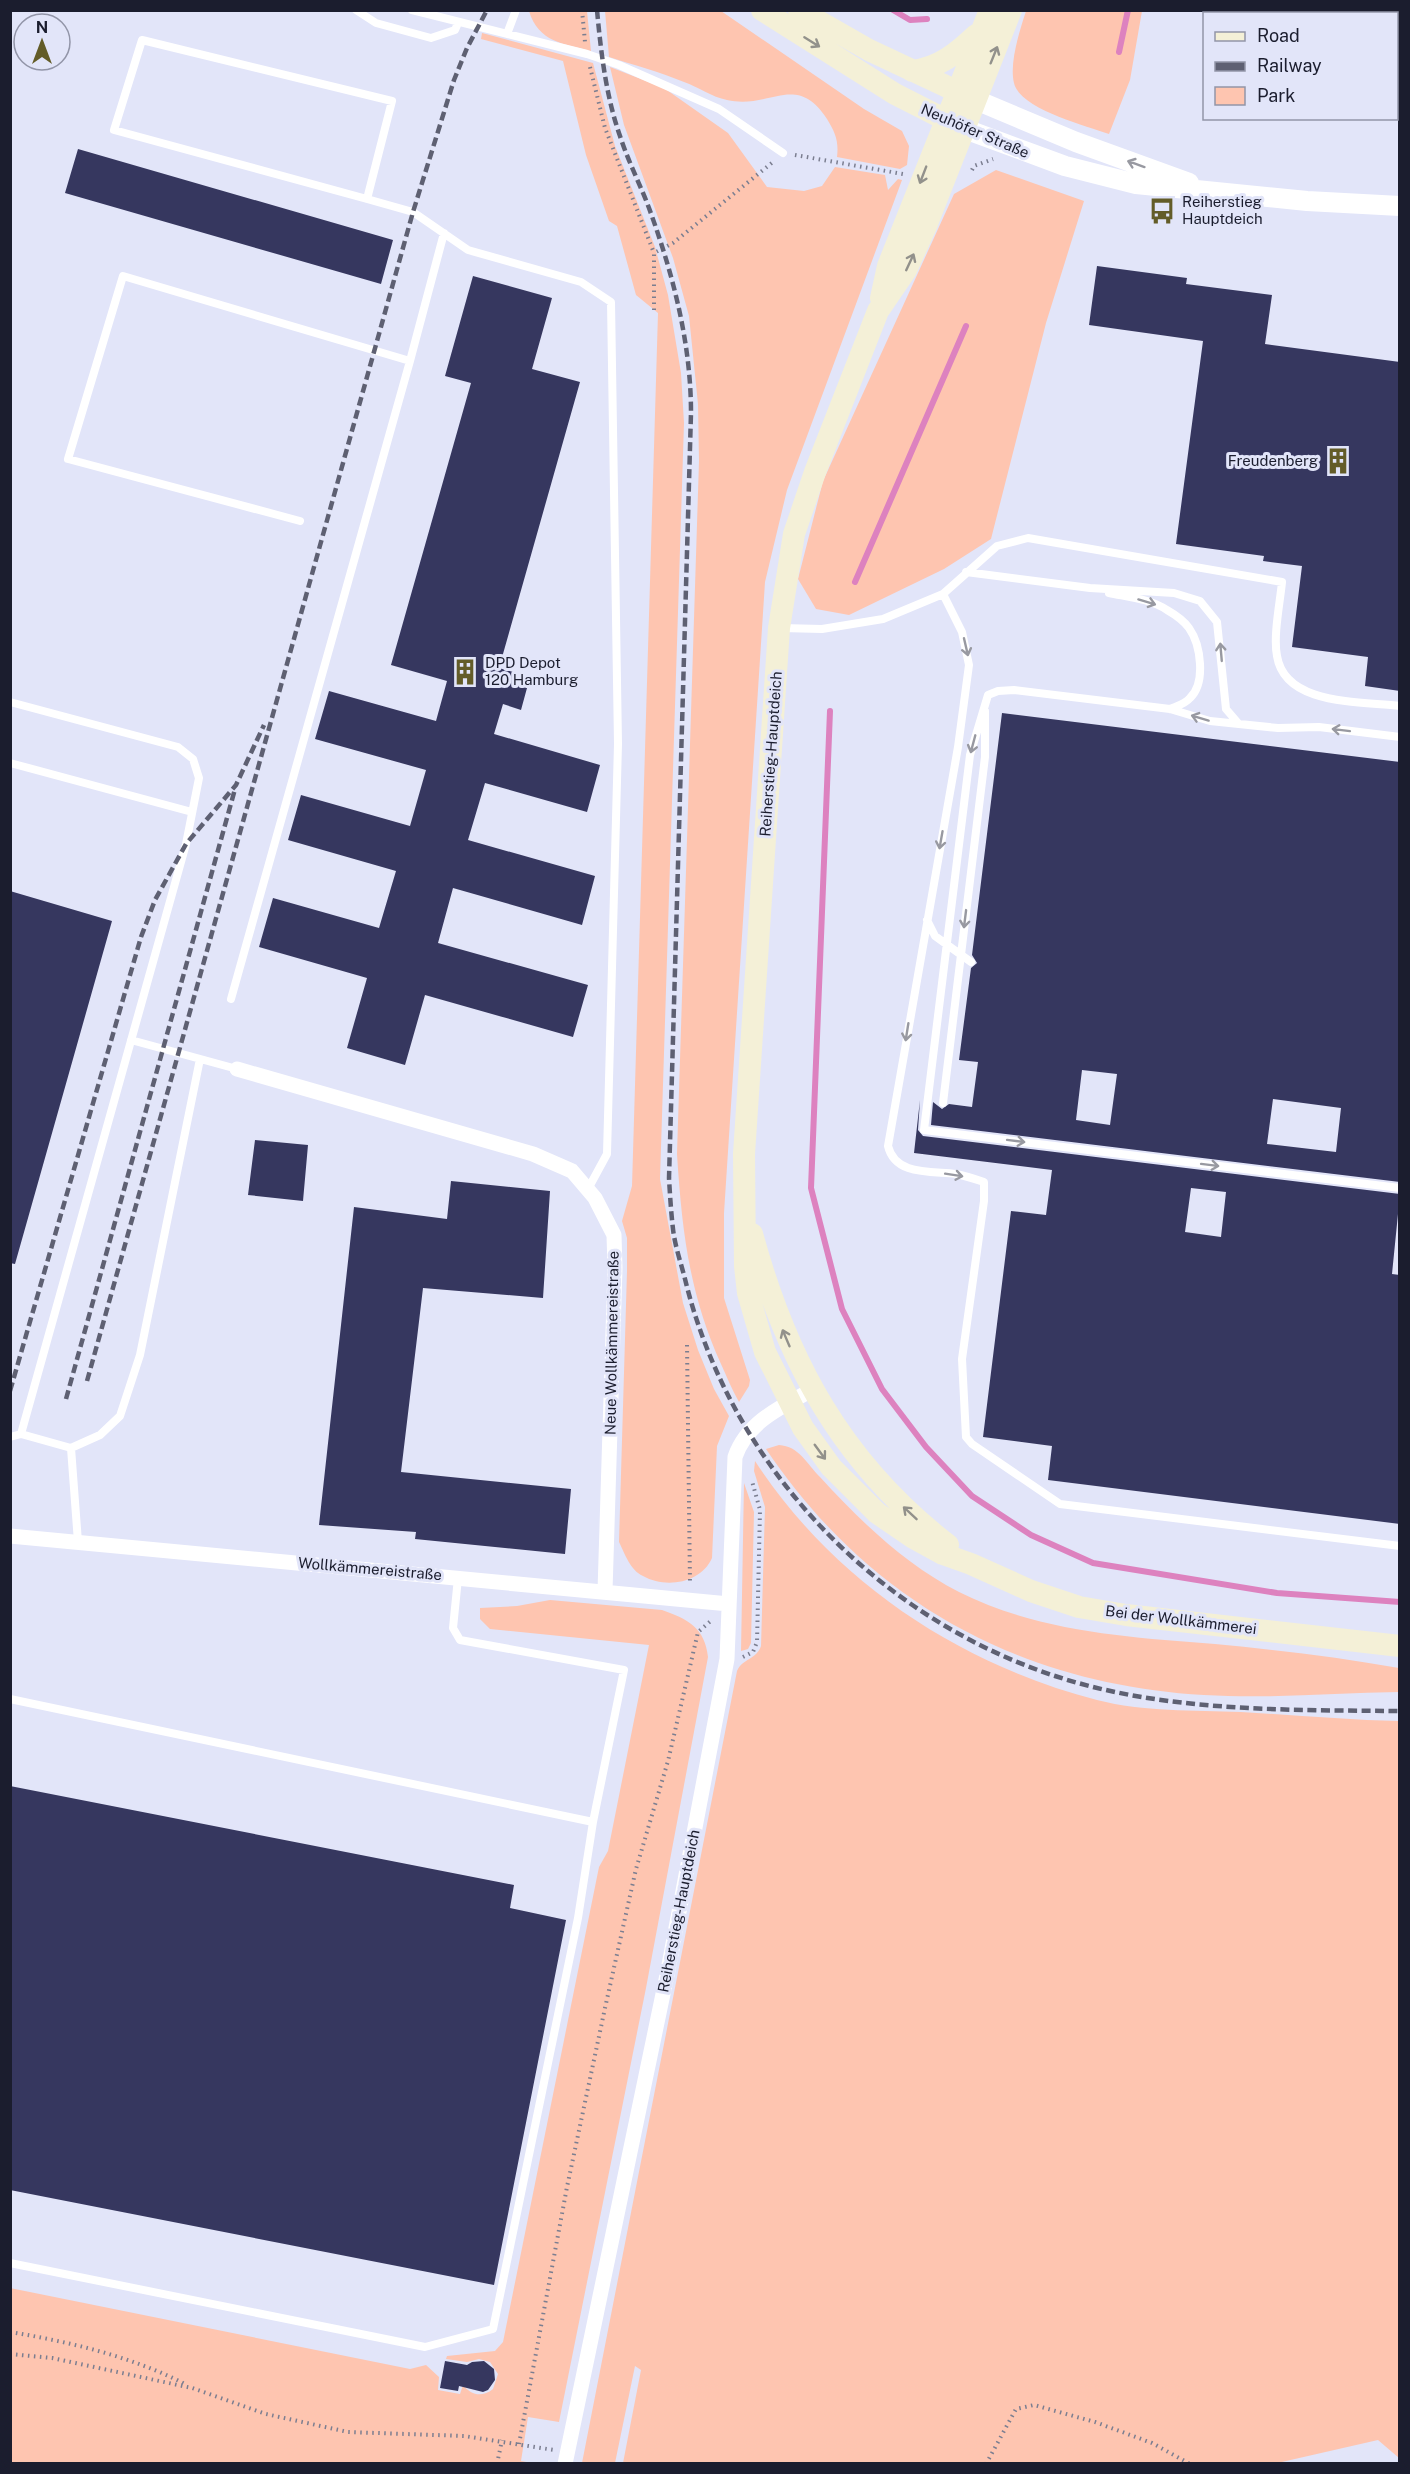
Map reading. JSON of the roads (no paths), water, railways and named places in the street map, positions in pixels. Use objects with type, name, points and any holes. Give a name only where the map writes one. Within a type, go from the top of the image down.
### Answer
[{"type":"main road","name":"Neuhöfer Straße","points":[[762,10],[895,94],[955,125]]},
{"type":"main road","name":"Neuhöfer Straße","points":[[799,10],[912,71],[966,95]]},
{"type":"main road","name":"Reiherstieg-Hauptdeich","points":[[746,1213],[744,1154],[779,628],[794,534],[815,472],[878,311],[906,270],[966,95],[980,32],[990,10]]},
{"type":"main road","name":"Reiherstieg-Hauptdeich","points":[[966,95],[1011,10]]},
{"type":"main road","points":[[912,71],[932,67],[944,61],[980,32]]},
{"type":"main road","name":"Bei der Wollkämmerei","points":[[746,1213],[768,1292],[795,1357],[836,1429],[878,1482],[912,1515],[971,1564]]},
{"type":"main road","name":"Bei der Wollkämmerei","points":[[746,1213],[745,1266],[748,1293],[765,1352],[789,1402],[831,1467],[877,1513],[933,1549],[1031,1591],[1095,1610],[1400,1646]]},
{"type":"street","name":"Neuhöfer Straße","points":[[966,95],[1076,142],[1211,191]]},
{"type":"street","name":"Neuhöfer Straße","points":[[955,125],[1101,177],[1136,184],[1307,201],[1400,206]]},
{"type":"street","name":"Neue Wollkämmereistraße","points":[[237,1069],[533,1154],[572,1171],[588,1189],[614,1235],[616,1290],[605,1591]]},
{"type":"street","name":"Reiherstieg-Hauptdeich","points":[[566,2458],[668,1970],[727,1659],[735,1457],[743,1437],[767,1416],[812,1390]]},
{"type":"street","name":"Wollkämmereistraße","points":[[10,1536],[729,1604]]},
{"type":"lane","points":[[356,10],[376,23],[431,38],[455,30],[458,23]]},
{"type":"lane","points":[[412,10],[587,54],[719,109],[783,153]]},
{"type":"lane","points":[[507,34],[516,10]]},
{"type":"lane","points":[[367,199],[392,101],[142,40],[114,130],[412,212],[468,250],[581,282],[610,302],[618,756],[607,1154],[588,1189]]},
{"type":"lane","points":[[231,999],[444,233]]},
{"type":"lane","points":[[300,521],[68,459],[123,276],[410,361]]},
{"type":"lane","points":[[779,628],[822,629],[883,619],[943,594],[997,546],[1028,538],[1282,582],[1277,656],[1292,685],[1309,694],[1400,706]]},
{"type":"lane","points":[[966,572],[1090,588],[1174,592],[1200,601],[1217,622],[1226,709],[1232,719],[1241,724]]},
{"type":"lane","points":[[1090,588],[1150,602],[1167,609],[1189,629],[1198,657],[1200,675],[1198,689],[1185,702],[1170,709]]},
{"type":"lane","points":[[943,594],[962,632],[969,665],[958,747],[888,1146],[892,1159],[905,1167],[959,1175],[984,1182],[984,1201],[962,1359],[963,1423],[969,1441],[1060,1504],[1400,1546]]},
{"type":"lane","points":[[1400,737],[1319,727],[1278,728],[1210,721],[1170,709],[1014,690],[992,692],[985,700],[970,755],[924,1130],[1400,1188]]},
{"type":"lane","points":[[943,1103],[985,757],[985,700]]},
{"type":"lane","points":[[10,702],[178,747],[193,759],[199,778],[186,844],[21,1434]]},
{"type":"lane","points":[[10,763],[192,812]]},
{"type":"lane","points":[[927,916],[927,924],[935,936],[971,962]]},
{"type":"lane","points":[[131,1040],[237,1069]]},
{"type":"lane","points":[[10,1437],[21,1434],[71,1448],[100,1435],[120,1416],[140,1355],[200,1059]]},
{"type":"lane","points":[[71,1448],[78,1542]]},
{"type":"lane","points":[[10,2263],[425,2347],[493,2329],[578,1918],[593,1822],[624,1670],[460,1640],[453,1628],[458,1578]]},
{"type":"lane","points":[[10,1700],[593,1822]]},
{"type":"waterway","points":[[893,10],[910,20],[927,19]]},
{"type":"waterway","points":[[1119,52],[1128,10]]},
{"type":"waterway","points":[[855,582],[966,326]]},
{"type":"waterway","points":[[830,711],[811,1188],[842,1309],[882,1389],[926,1447],[972,1496],[1031,1535],[1093,1563],[1277,1593],[1400,1602]]},
{"type":"railway","points":[[87,1381],[413,212],[454,80],[467,48],[487,10]]},
{"type":"railway","points":[[597,10],[602,58],[615,121],[658,233],[673,283],[688,361],[691,413],[669,1178],[675,1243],[686,1283],[708,1350],[738,1414],[776,1473],[821,1526],[872,1574],[928,1616],[990,1650],[1055,1676],[1139,1697],[1226,1707],[1400,1711]]},
{"type":"railway","points":[[10,1391],[141,937],[155,900],[186,844],[236,785],[264,725]]},
{"type":"railway","points":[[66,1399],[235,789]]},
{"type":"place","name":"Reiherstieg Hauptdeich","points":[[1162,211]]},
{"type":"place","name":"Freudenberg","points":[[1338,461]]},
{"type":"place","name":"DPD Depot 120 Hamburg","points":[[465,672]]}]
